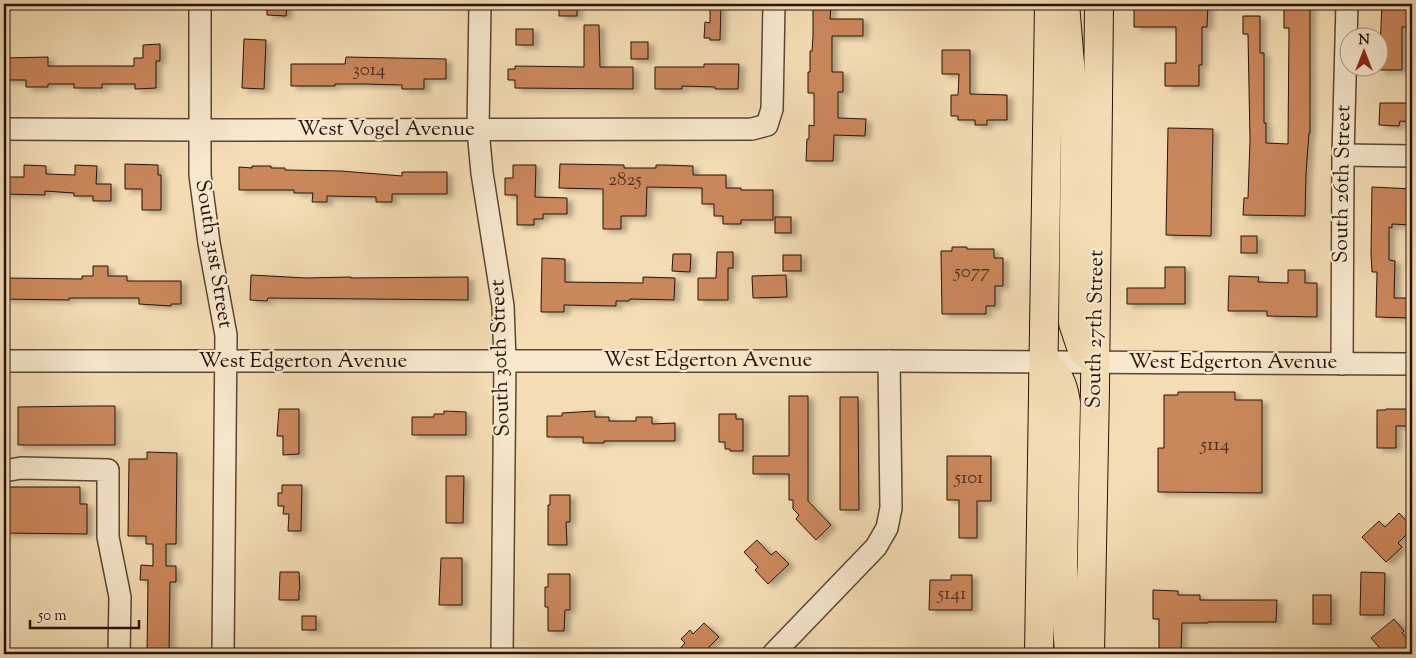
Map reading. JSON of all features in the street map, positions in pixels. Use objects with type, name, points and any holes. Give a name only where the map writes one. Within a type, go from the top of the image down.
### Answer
[{"type":"main road","points":[[1039,654],[1049,4]]},
{"type":"main road","points":[[1065,4],[1075,123],[1073,323],[1082,350],[1096,362]]},
{"type":"main road","name":"South 27th Street","points":[[1090,654],[1096,362],[1099,4]]},
{"type":"main road","points":[[1044,362],[1057,374],[1064,390],[1066,403],[1063,566],[1069,654]]},
{"type":"street","name":"South 31st Street","points":[[200,4],[200,175],[209,243],[226,335],[223,654]]},
{"type":"street","name":"South 30th Street","points":[[480,4],[478,130],[482,173],[503,306],[505,361],[502,654]]},
{"type":"street","name":"West Vogel Avenue","points":[[4,129],[752,129],[767,125],[772,109],[774,4]]},
{"type":"street","name":"South 26th Street","points":[[1342,364],[1343,155],[1347,4]]},
{"type":"street","points":[[1343,155],[1412,156]]},
{"type":"street","name":"West Edgerton Avenue","points":[[4,361],[889,361],[1412,364]]},
{"type":"street","points":[[773,654],[876,547],[887,528],[891,508],[889,361]]},
{"type":"street","points":[[4,471],[21,468],[108,470],[108,537],[120,597],[119,654]]},
{"type":"building","points":[[267,4],[287,4],[286,16],[267,15]]},
{"type":"building","points":[[559,4],[577,4],[577,16],[559,16]]},
{"type":"building","points":[[710,4],[721,4],[720,40],[704,38],[705,22],[710,23]]},
{"type":"building","points":[[813,4],[831,4],[830,19],[863,19],[863,36],[832,36],[832,72],[843,72],[843,92],[838,92],[838,118],[866,119],[865,136],[834,135],[833,161],[806,161],[809,125],[814,126],[814,93],[808,93],[808,72],[810,72],[810,51],[812,51],[813,36]]},
{"type":"building","points":[[1134,4],[1208,4],[1207,27],[1202,27],[1202,65],[1199,65],[1199,86],[1165,86],[1165,63],[1176,63],[1176,27],[1134,27]]},
{"type":"building","points":[[1284,4],[1310,4],[1310,133],[1306,173],[1305,216],[1243,215],[1244,198],[1248,198],[1250,140],[1248,34],[1243,34],[1243,16],[1260,16],[1260,53],[1264,53],[1264,123],[1266,123],[1266,143],[1288,144],[1289,28],[1284,28]]},
{"type":"building","points":[[1382,4],[1408,4],[1408,6],[1412,6],[1412,24],[1402,27],[1402,70],[1388,70],[1388,28],[1381,28]]},
{"type":"building","points":[[584,25],[599,25],[600,67],[633,67],[633,89],[515,88],[515,80],[508,80],[508,69],[515,69],[515,66],[584,67]]},
{"type":"building","points":[[516,29],[533,29],[533,45],[516,45]]},
{"type":"building","points":[[244,39],[266,40],[264,89],[242,88]]},
{"type":"building","points":[[631,42],[648,42],[648,59],[631,59]]},
{"type":"building","points":[[160,44],[160,61],[156,61],[156,88],[135,89],[135,84],[102,84],[102,88],[74,88],[74,84],[48,84],[48,87],[26,87],[26,80],[4,80],[4,58],[48,57],[48,66],[134,66],[134,58],[143,58],[143,45]]},
{"type":"building","points":[[942,50],[970,50],[970,94],[1007,95],[1007,120],[987,120],[987,125],[975,125],[975,120],[958,120],[958,116],[951,116],[951,95],[958,95],[959,74],[942,74]]},
{"type":"building","points":[[346,57],[446,59],[446,79],[424,79],[424,89],[402,89],[402,85],[364,84],[291,86],[291,64],[345,64]]},
{"type":"building","points":[[704,64],[739,64],[738,89],[682,86],[682,89],[655,89],[655,67],[704,67]]},
{"type":"building","points":[[1380,103],[1412,103],[1412,122],[1400,121],[1399,126],[1379,125]]},
{"type":"building","points":[[1168,128],[1213,129],[1211,236],[1166,235]]},
{"type":"building","points":[[125,164],[158,165],[158,175],[161,175],[161,210],[142,210],[142,189],[125,189]]},
{"type":"building","points":[[560,164],[624,165],[624,168],[656,168],[656,165],[693,166],[693,175],[726,175],[726,188],[773,190],[773,220],[741,220],[741,224],[723,224],[723,216],[714,216],[714,204],[702,204],[702,188],[647,187],[646,216],[621,216],[621,229],[603,229],[603,189],[559,188]]},
{"type":"building","points":[[24,165],[46,166],[46,174],[75,175],[75,165],[97,166],[96,184],[111,184],[111,201],[93,201],[93,196],[74,196],[74,193],[45,191],[45,195],[4,194],[4,177],[24,177]]},
{"type":"building","points":[[513,165],[536,165],[535,197],[567,198],[567,214],[543,214],[543,219],[534,219],[534,225],[517,225],[517,195],[505,195],[505,178],[513,178]]},
{"type":"building","points":[[252,166],[271,166],[271,168],[285,168],[285,170],[341,171],[402,176],[402,172],[447,172],[447,194],[392,194],[392,202],[376,202],[376,197],[327,196],[327,202],[312,202],[313,193],[294,193],[294,190],[239,190],[239,167],[252,168]]},
{"type":"building","points":[[1372,187],[1412,189],[1412,225],[1392,224],[1392,228],[1389,227],[1389,260],[1395,261],[1394,298],[1412,298],[1412,318],[1376,317],[1377,272],[1372,272],[1371,254]]},
{"type":"building","points":[[775,217],[791,217],[791,233],[775,233]]},
{"type":"building","points":[[1241,236],[1257,236],[1257,253],[1241,253]]},
{"type":"building","points":[[952,247],[994,249],[994,258],[1003,258],[1003,286],[995,286],[995,306],[986,306],[986,314],[942,314],[941,251],[952,251]]},
{"type":"building","points":[[717,252],[733,252],[733,268],[728,268],[728,300],[698,300],[698,278],[716,278]]},
{"type":"building","points":[[673,254],[691,254],[690,272],[672,271]]},
{"type":"building","points":[[783,255],[801,255],[801,271],[783,271]]},
{"type":"building","points":[[542,258],[565,259],[565,282],[643,283],[643,277],[675,278],[674,300],[630,299],[629,301],[616,301],[616,306],[564,305],[564,312],[541,312]]},
{"type":"building","points":[[93,266],[108,266],[108,276],[127,276],[127,281],[181,281],[181,304],[171,304],[171,306],[139,304],[139,298],[4,299],[4,278],[82,279],[82,276],[93,276]]},
{"type":"building","points":[[1165,267],[1185,267],[1185,304],[1127,304],[1127,288],[1165,288]]},
{"type":"building","points":[[1288,270],[1305,270],[1305,283],[1317,283],[1317,317],[1267,316],[1267,311],[1228,311],[1229,276],[1259,277],[1258,282],[1288,283]]},
{"type":"building","points":[[251,275],[306,278],[468,277],[468,300],[268,298],[267,301],[250,300]]},
{"type":"building","points":[[786,275],[787,297],[753,298],[752,276]]},
{"type":"building","points":[[1178,392],[1235,392],[1235,400],[1262,400],[1262,493],[1158,492],[1158,448],[1164,448],[1164,395],[1178,395]]},
{"type":"building","points":[[789,396],[808,396],[808,501],[831,525],[816,540],[796,519],[799,515],[793,509],[793,500],[789,500],[789,474],[753,474],[753,456],[789,456]]},
{"type":"building","points":[[840,397],[858,397],[859,510],[840,510]]},
{"type":"building","points":[[115,406],[115,445],[18,445],[18,407]]},
{"type":"building","points":[[279,409],[299,409],[299,454],[283,455],[283,436],[277,436]]},
{"type":"building","points":[[1409,409],[1409,426],[1396,426],[1396,448],[1377,448],[1377,410]]},
{"type":"building","points":[[444,411],[466,412],[466,435],[412,435],[412,417],[434,417],[434,414],[444,414]]},
{"type":"building","points":[[595,411],[595,417],[609,417],[609,421],[636,421],[636,417],[652,417],[652,424],[675,423],[675,441],[604,441],[604,443],[583,443],[583,437],[547,437],[547,416],[562,416],[562,413]]},
{"type":"building","points":[[719,414],[736,414],[736,419],[743,419],[743,451],[730,451],[730,449],[725,449],[725,442],[719,442]]},
{"type":"building","points":[[147,452],[177,453],[176,544],[166,544],[166,566],[176,566],[176,582],[170,582],[169,654],[147,654],[148,580],[140,580],[141,565],[153,566],[153,544],[146,544],[146,536],[128,536],[129,459],[147,459]]},
{"type":"building","points":[[947,456],[991,456],[991,501],[977,501],[977,538],[959,538],[959,500],[947,500]]},
{"type":"building","points":[[446,476],[464,476],[463,523],[446,523]]},
{"type":"building","points":[[282,485],[302,485],[301,531],[288,531],[289,514],[283,514],[284,506],[278,506],[278,493],[282,493]]},
{"type":"building","points":[[4,487],[80,487],[80,504],[87,504],[87,534],[4,533]]},
{"type":"building","points":[[550,495],[570,495],[570,522],[566,522],[567,545],[548,545],[548,505],[550,505]]},
{"type":"building","points":[[1399,513],[1412,529],[1398,543],[1402,547],[1386,562],[1362,537],[1379,521],[1385,527]]},
{"type":"building","points":[[757,540],[771,555],[776,551],[789,564],[768,584],[755,570],[758,567],[744,552]]},
{"type":"building","points":[[441,558],[462,558],[462,605],[439,605]]},
{"type":"building","points":[[280,572],[299,572],[299,600],[279,600]]},
{"type":"building","points":[[1361,572],[1385,573],[1384,615],[1360,615]]},
{"type":"building","points":[[548,574],[570,574],[570,610],[565,610],[564,631],[548,631],[548,607],[545,607],[545,587],[548,587]]},
{"type":"building","points":[[951,575],[972,575],[972,610],[929,610],[930,580],[951,580]]},
{"type":"building","points":[[1153,590],[1178,591],[1178,595],[1200,595],[1200,600],[1277,600],[1276,622],[1182,623],[1181,652],[1159,652],[1159,619],[1153,619]]},
{"type":"building","points":[[1313,595],[1331,595],[1331,624],[1313,624]]},
{"type":"building","points":[[302,616],[316,616],[316,630],[302,630]]},
{"type":"building","points":[[1394,619],[1410,642],[1408,644],[1412,654],[1385,654],[1371,638]]},
{"type":"building","points":[[704,623],[719,637],[702,654],[675,654],[685,643],[681,639],[690,630],[693,634]]}]
